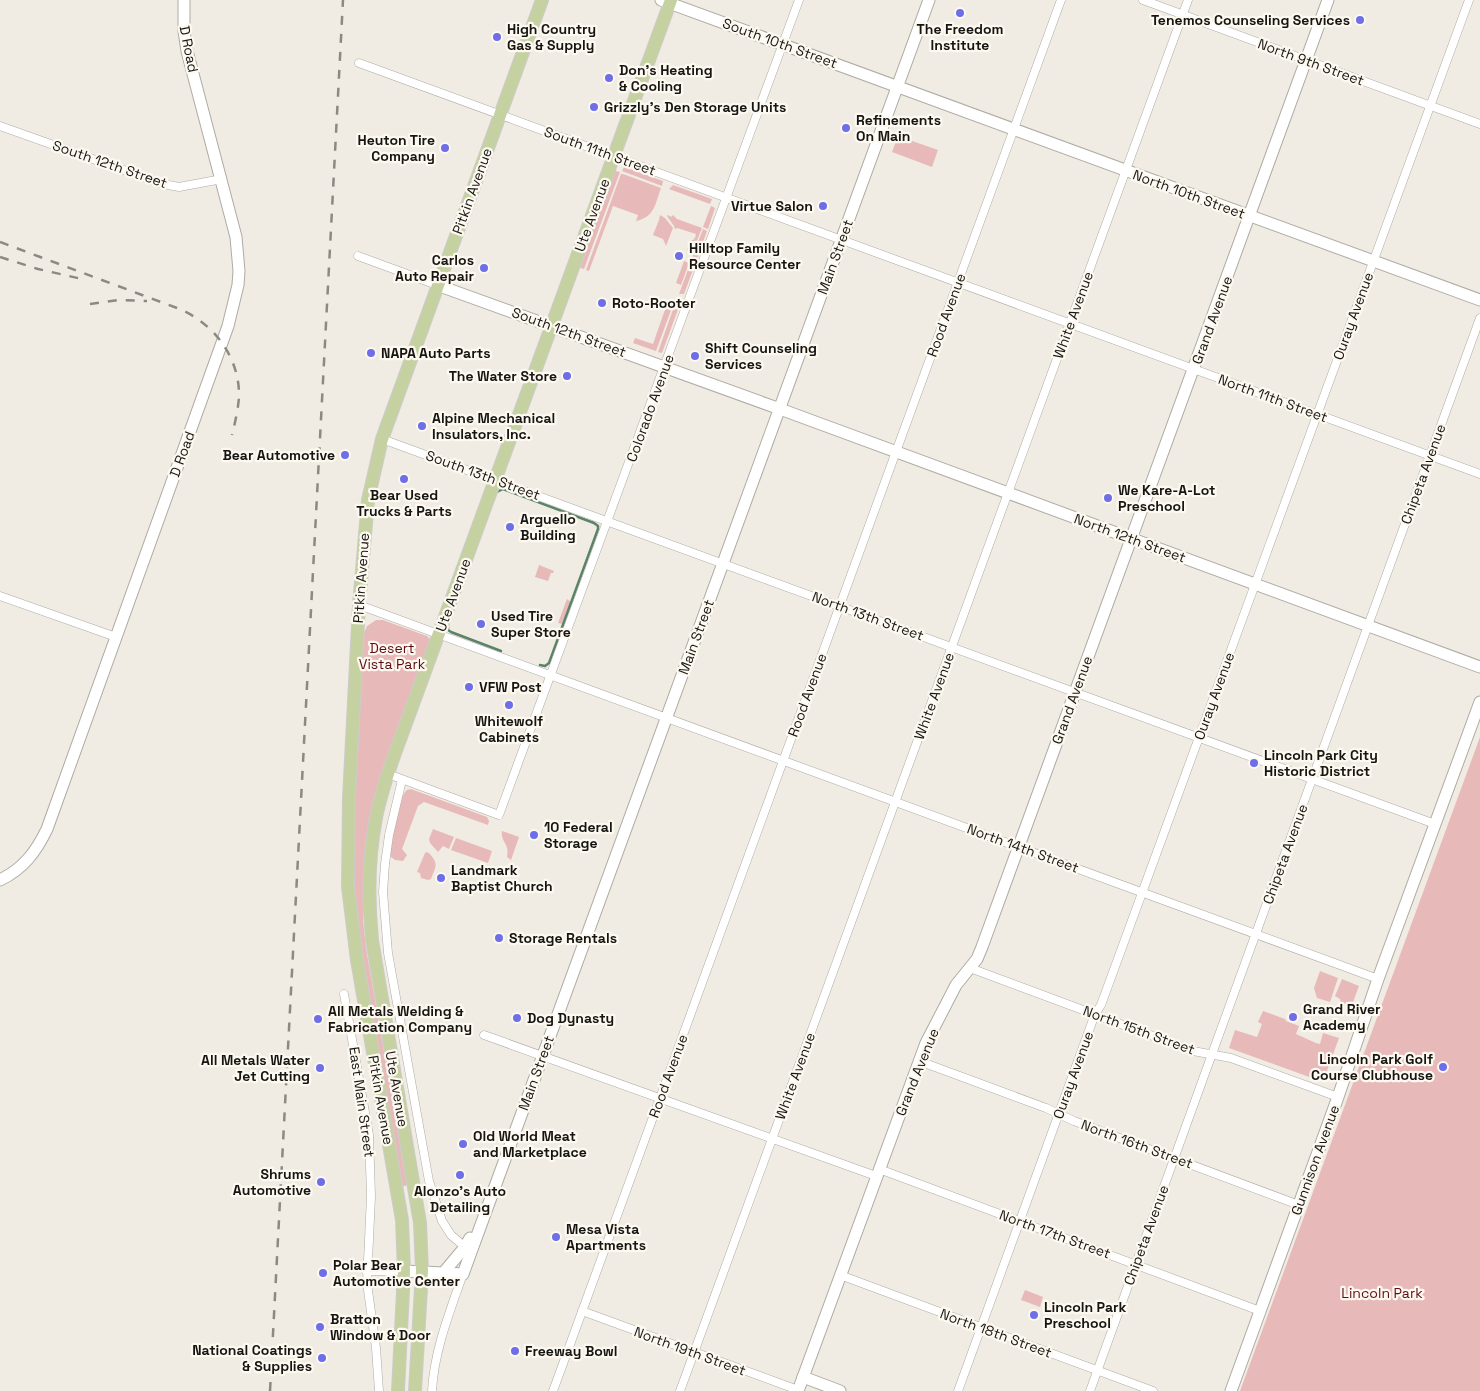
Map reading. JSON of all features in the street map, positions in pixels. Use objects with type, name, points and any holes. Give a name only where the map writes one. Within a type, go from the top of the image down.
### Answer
[{"type":"main road","name":"Pitkin Avenue","points":[[398,1391],[404,1271],[402,1220],[357,960],[348,887],[349,798],[359,604],[368,500],[382,439],[542,0]]},
{"type":"main road","name":"Ute Avenue","points":[[415,1391],[422,1271],[418,1210],[377,976],[370,913],[370,862],[376,817],[388,774],[614,156],[667,1]]},
{"type":"street","name":"D Road","points":[[3,877],[21,867],[29,859],[39,846],[47,830],[228,326],[236,299],[239,255],[233,220],[187,51],[184,31],[184,0]]},
{"type":"street","name":"Colorado Avenue","points":[[402,780],[500,815],[799,0]]},
{"type":"street","name":"Main Street","points":[[463,1274],[929,0]]},
{"type":"street","name":"Rood Avenue","points":[[553,1391],[1061,0]]},
{"type":"street","name":"North 9th Street","points":[[1143,0],[1480,124]]},
{"type":"street","name":"White Avenue","points":[[680,1391],[1188,0]]},
{"type":"street","name":"Grand Avenue","points":[[798,1390],[926,1043],[956,985],[977,959],[982,947],[1328,0]]},
{"type":"street","name":"Ouray Avenue","points":[[958,1391],[1469,0]]},
{"type":"street","name":"South 10th Street","points":[[667,1],[898,87]]},
{"type":"street","name":"South 11th Street","points":[[359,63],[841,240]]},
{"type":"street","name":"North 10th Street","points":[[898,87],[1480,300]]},
{"type":"street","name":"South 12th Street","points":[[0,126],[163,184],[180,187],[222,180]]},
{"type":"street","name":"North 11th Street","points":[[841,240],[1480,474]]},
{"type":"street","name":"South 12th Street","points":[[358,256],[780,409]]},
{"type":"street","name":"Chipeta Avenue","points":[[1090,1391],[1480,318]]},
{"type":"street","name":"North 12th Street","points":[[780,409],[1480,667]]},
{"type":"street","name":"South 13th Street","points":[[382,439],[724,563]]},
{"type":"street","name":"North 13th Street","points":[[724,563],[1435,824]]},
{"type":"street","points":[[0,596],[116,637]]},
{"type":"street","name":"North 14th Street","points":[[359,604],[1378,979]]},
{"type":"street","name":"Gunnison Avenue","points":[[1231,1391],[1338,1097],[1378,979],[1480,702]]},
{"type":"street","points":[[388,774],[402,780],[388,835],[384,873],[383,892],[388,954],[429,1181],[442,1221],[451,1235],[466,1247]]},
{"type":"street","name":"North 15th Street","points":[[970,968],[1193,1051],[1231,1058],[1338,1097]]},
{"type":"street","name":"East Main Street","points":[[344,994],[368,1135],[371,1196],[366,1283],[376,1348],[379,1391]]},
{"type":"street","name":"North 17th Street","points":[[484,1035],[772,1139],[1020,1221],[1260,1311]]},
{"type":"street","name":"North 16th Street","points":[[919,1061],[1299,1205]]},
{"type":"street","points":[[444,1272],[466,1247],[496,1182]]},
{"type":"street","points":[[366,1271],[422,1271],[463,1274],[438,1349],[432,1391]]},
{"type":"street","name":"North 18th Street","points":[[840,1275],[1153,1391]]},
{"type":"street","name":"North 19th Street","points":[[582,1311],[798,1390]]},
{"type":"street","points":[[802,1377],[840,1391]]},
{"type":"green space","points":[[898,136],[938,150],[932,167],[892,152]]},
{"type":"green space","points":[[624,167],[663,181],[662,186],[622,171]]},
{"type":"green space","points":[[615,171],[620,172],[584,269],[580,268]]},
{"type":"green space","points":[[621,174],[661,188],[651,213],[642,219],[636,221],[638,215],[613,206],[589,271],[586,270]]},
{"type":"green space","points":[[673,185],[712,199],[710,204],[669,189]]},
{"type":"green space","points":[[711,206],[715,208],[708,229],[703,227]]},
{"type":"green space","points":[[660,215],[673,228],[666,246],[663,239],[653,235]]},
{"type":"green space","points":[[668,215],[671,217],[673,215],[677,219],[702,228],[692,253],[687,250],[692,240],[695,240],[693,239],[696,234],[675,229]]},
{"type":"green space","points":[[703,229],[707,231],[697,259],[692,258]]},
{"type":"green space","points":[[692,259],[696,262],[684,294],[679,294]]},
{"type":"green space","points":[[684,261],[689,263],[681,285],[676,283]]},
{"type":"green space","points":[[669,300],[674,302],[656,351],[633,343],[635,338],[653,344]]},
{"type":"green space","points":[[676,301],[680,304],[662,353],[658,352]]},
{"type":"green space","points":[[539,565],[554,571],[551,573],[548,581],[535,577]]},
{"type":"green space","points":[[567,599],[571,602],[562,624],[558,623]]},
{"type":"green space","name":"Desert Vista Park","points":[[376,620],[383,620],[427,636],[430,639],[368,831],[363,876],[363,920],[366,948],[407,1185],[402,1187],[367,996],[354,887],[353,841],[364,633],[367,626]]},
{"type":"green space","name":"Lincoln Park","points":[[1480,737],[1480,1391],[1240,1391]]},
{"type":"green space","points":[[411,789],[487,817],[488,825],[424,802],[418,806],[402,849],[407,855],[403,861],[395,860],[390,856],[398,810],[404,794],[407,790]]},
{"type":"green space","points":[[433,829],[454,837],[449,849],[443,846],[438,852],[430,843],[429,839]]},
{"type":"green space","points":[[502,831],[519,837],[511,860],[507,857],[508,852],[502,838]]},
{"type":"green space","points":[[456,838],[492,851],[488,863],[451,850]]},
{"type":"green space","points":[[426,852],[429,853],[436,865],[431,879],[428,880],[421,878],[420,873],[417,872]]},
{"type":"green space","points":[[1320,971],[1338,978],[1330,1002],[1317,998],[1314,988]]},
{"type":"green space","points":[[1342,979],[1359,986],[1352,1005],[1341,1003],[1340,999],[1335,996]]},
{"type":"green space","points":[[1263,1011],[1299,1026],[1296,1034],[1316,1043],[1320,1044],[1323,1033],[1339,1038],[1323,1082],[1229,1048],[1235,1030],[1257,1037],[1262,1024],[1258,1022]]},
{"type":"green space","points":[[1025,1290],[1043,1297],[1040,1307],[1021,1300]]},
{"type":"waterway","points":[[497,492],[503,489],[598,526],[549,663],[545,666],[540,665]]},
{"type":"waterway","points":[[448,626],[448,630],[451,632],[501,651]]},
{"type":"railway","points":[[270,1391],[343,0]]},
{"type":"railway","points":[[0,242],[177,308],[202,322],[222,343],[235,368],[239,397],[232,435]]},
{"type":"railway","points":[[0,257],[38,269],[82,279]]},
{"type":"railway","points":[[90,304],[119,300],[147,301]]},
{"type":"place","name":"The Freedom Institute","points":[[960,13]]},
{"type":"place","name":"Tenemos Counseling Services","points":[[1360,20]]},
{"type":"place","name":"High Country Gas & Supply","points":[[497,37]]},
{"type":"place","name":"Don's Heating & Cooling","points":[[609,78]]},
{"type":"place","name":"Grizzly's Den Storage Units","points":[[594,107]]},
{"type":"place","name":"Refinements On Main","points":[[846,128]]},
{"type":"place","name":"Heuton Tire Company","points":[[445,148]]},
{"type":"place","name":"Virtue Salon","points":[[823,206]]},
{"type":"place","name":"Hilltop Family Resource Center","points":[[679,256]]},
{"type":"place","name":"Carlos Auto Repair","points":[[484,268]]},
{"type":"place","name":"Roto-Rooter","points":[[602,303]]},
{"type":"place","name":"NAPA Auto Parts","points":[[371,353]]},
{"type":"place","name":"Shift Counseling Services","points":[[695,356]]},
{"type":"place","name":"The Water Store","points":[[567,376]]},
{"type":"place","name":"Alpine Mechanical Insulators, Inc.","points":[[422,426]]},
{"type":"place","name":"Bear Automotive","points":[[345,455]]},
{"type":"place","name":"Bear Used Trucks & Parts","points":[[404,479]]},
{"type":"place","name":"We Kare-A-Lot Preschool","points":[[1108,498]]},
{"type":"place","name":"Arguello Building","points":[[510,527]]},
{"type":"place","name":"Used Tire Super Store","points":[[481,624]]},
{"type":"place","name":"VFW Post","points":[[469,687]]},
{"type":"place","name":"Whitewolf Cabinets","points":[[509,705]]},
{"type":"place","name":"Lincoln Park City Historic District","points":[[1254,763]]},
{"type":"place","name":"10 Federal Storage","points":[[534,835]]},
{"type":"place","name":"Landmark Baptist Church","points":[[441,878]]},
{"type":"place","name":"Storage Rentals","points":[[499,938]]},
{"type":"place","name":"Grand River Academy","points":[[1293,1017]]},
{"type":"place","name":"Dog Dynasty","points":[[517,1018]]},
{"type":"place","name":"All Metals Welding & Fabrication Company","points":[[318,1019]]},
{"type":"place","name":"Lincoln Park Golf Course Clubhouse","points":[[1443,1067]]},
{"type":"place","name":"All Metals Water Jet Cutting","points":[[320,1068]]},
{"type":"place","name":"Old World Meat and Marketplace","points":[[463,1144]]},
{"type":"place","name":"Alonzo's Auto Detailing","points":[[460,1175]]},
{"type":"place","name":"Shrums Automotive","points":[[321,1182]]},
{"type":"place","name":"Mesa Vista Apartments","points":[[556,1237]]},
{"type":"place","name":"Polar Bear Automotive Center","points":[[323,1273]]},
{"type":"place","name":"Lincoln Park Preschool","points":[[1034,1315]]},
{"type":"place","name":"Bratton Window & Door","points":[[320,1327]]},
{"type":"place","name":"Freeway Bowl","points":[[515,1351]]},
{"type":"place","name":"National Coatings & Supplies","points":[[322,1358]]}]
